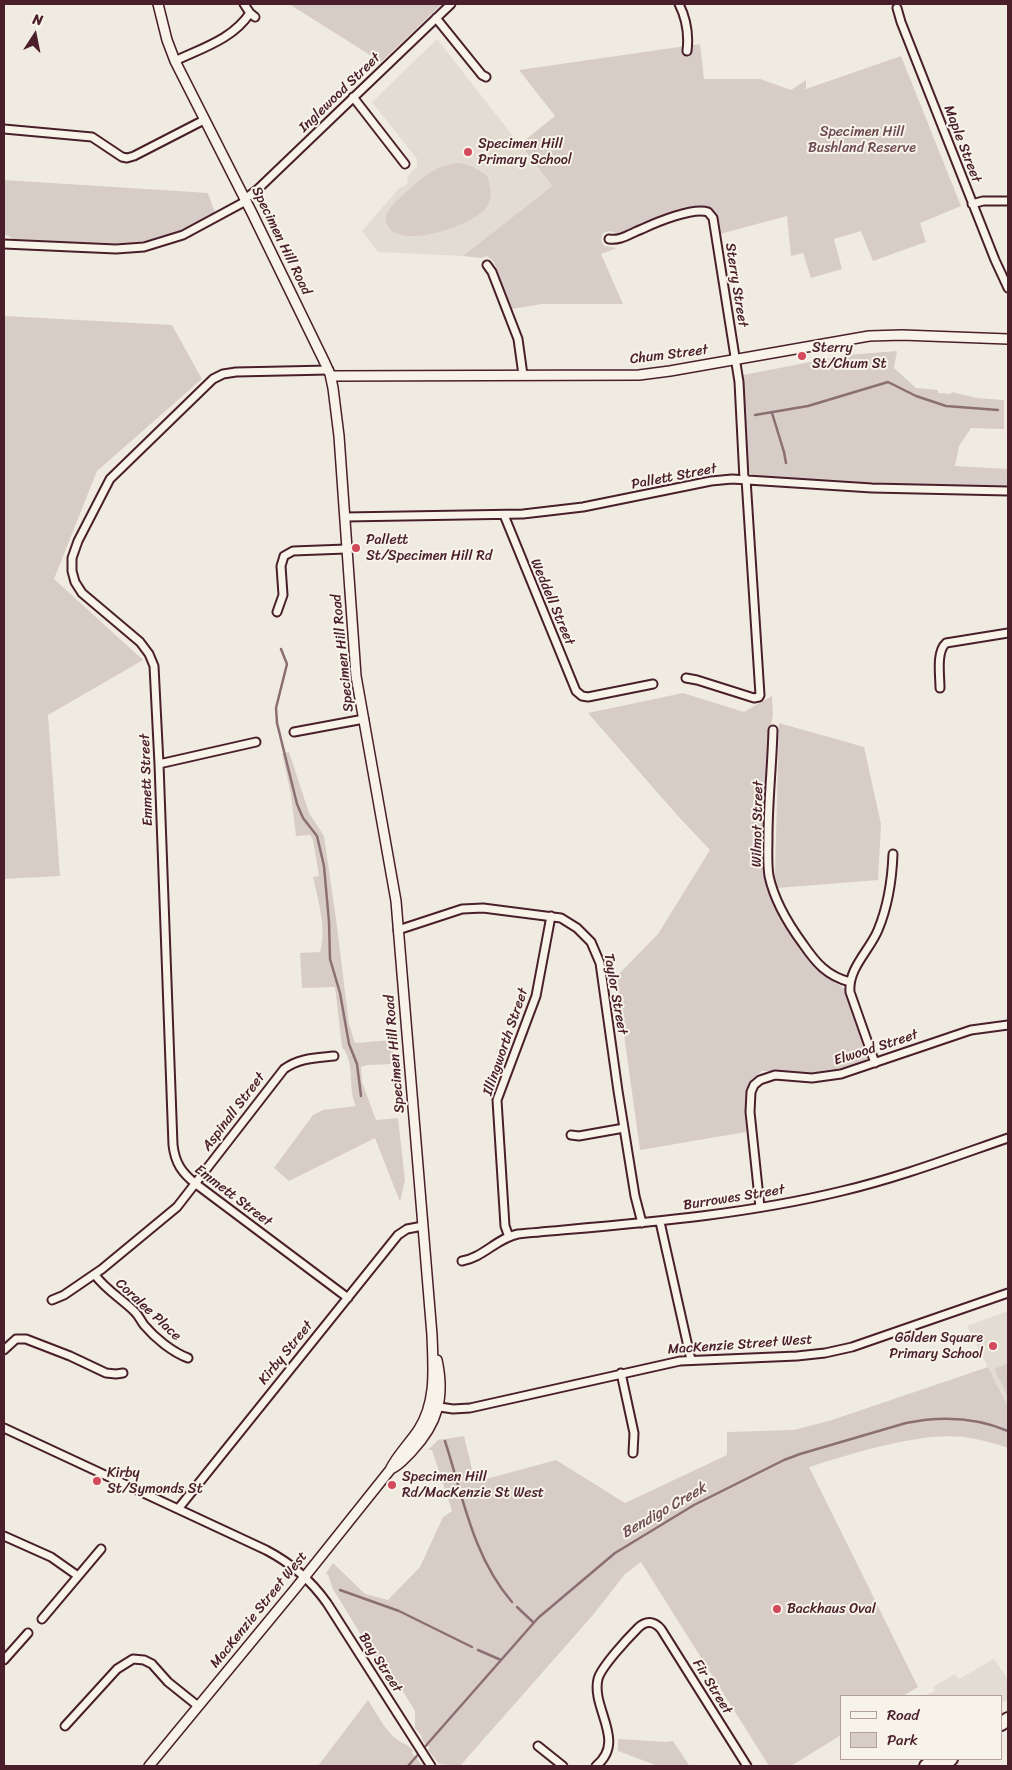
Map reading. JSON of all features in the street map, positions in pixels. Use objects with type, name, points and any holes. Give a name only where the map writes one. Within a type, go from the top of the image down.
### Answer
[{"type":"main road","name":"Specimen Hill Road","points":[[158,4],[167,40],[175,61],[246,200],[330,373],[339,436],[355,661],[392,870],[432,1335],[434,1406]]},
{"type":"main road","name":"Chum Street","points":[[330,373],[654,374],[869,336],[902,335],[1008,339]]},
{"type":"main road","name":"MacKenzie Street West","points":[[149,1766],[390,1470],[395,1459],[419,1429],[434,1406]]},
{"type":"street","points":[[175,61],[228,35],[239,27],[252,15],[244,4]]},
{"type":"street","name":"Inglewood Street","points":[[4,244],[116,250],[144,247],[183,235],[246,200],[451,4]]},
{"type":"street","points":[[679,4],[686,21],[687,51]]},
{"type":"street","name":"Maple Street","points":[[897,8],[972,204],[1008,288]]},
{"type":"street","points":[[436,18],[486,77]]},
{"type":"street","points":[[353,97],[405,164]]},
{"type":"street","points":[[4,129],[92,137],[122,157],[127,158],[204,120]]},
{"type":"street","points":[[972,204],[982,201],[1008,201]]},
{"type":"street","name":"Sterry Street","points":[[608,239],[621,238],[656,223],[696,211],[704,211],[710,214],[714,222],[736,360]]},
{"type":"street","points":[[487,265],[492,272],[518,339],[523,375]]},
{"type":"street","points":[[686,678],[754,698],[759,697],[736,360]]},
{"type":"street","name":"Emmett Street","points":[[330,373],[236,372],[223,374],[213,380],[110,479],[78,541],[72,558],[72,571],[75,582],[82,593],[140,642],[149,654],[154,666],[173,1145],[178,1166],[196,1184],[348,1298]]},
{"type":"street","name":"Pallett Street","points":[[345,517],[504,515],[583,507],[711,481],[745,479],[872,488],[1008,491]]},
{"type":"street","name":"Weddell Street","points":[[504,515],[576,691],[582,696],[588,697],[653,684]]},
{"type":"street","points":[[277,612],[283,594],[281,566],[284,556],[293,551],[346,548]]},
{"type":"street","points":[[940,688],[940,654],[943,645],[1008,634]]},
{"type":"street","points":[[294,732],[364,719]]},
{"type":"street","name":"Wilmot Street","points":[[773,730],[768,822],[768,869],[770,879],[790,924],[809,953],[833,976],[850,982]]},
{"type":"street","points":[[159,764],[256,742]]},
{"type":"street","points":[[875,1063],[850,992],[850,982],[853,972],[875,937],[881,923],[891,884],[893,854]]},
{"type":"street","name":"Taylor Street","points":[[398,930],[471,908],[561,918],[577,928],[591,942],[598,956],[624,1128],[642,1223]]},
{"type":"street","name":"Illingworth Street","points":[[508,1237],[505,1226],[497,1100],[536,996],[551,916]]},
{"type":"street","name":"Elwood Street","points":[[760,1207],[750,1112],[751,1092],[754,1085],[767,1076],[812,1078],[857,1070],[971,1030],[1008,1025]]},
{"type":"street","name":"Aspinall Street","points":[[52,1300],[64,1295],[95,1275],[170,1214],[184,1200],[284,1069],[302,1060],[334,1056]]},
{"type":"street","points":[[571,1135],[579,1136],[624,1128]]},
{"type":"street","name":"Burrowes Street","points":[[462,1261],[482,1254],[508,1237],[518,1234],[660,1222],[760,1207],[839,1192],[882,1181],[1008,1138]]},
{"type":"street","points":[[660,1222],[691,1360]]},
{"type":"street","name":"Kirby Street","points":[[178,1509],[403,1230],[423,1226]]},
{"type":"street","name":"Coralee Place","points":[[95,1275],[104,1286],[135,1312],[151,1332],[175,1352],[188,1358]]},
{"type":"street","name":"MacKenzie Street West","points":[[434,1406],[453,1409],[470,1408],[691,1360],[781,1357],[825,1353],[852,1347],[1008,1293]]},
{"type":"street","points":[[4,1350],[16,1339],[26,1339],[70,1356],[106,1373],[122,1373]]},
{"type":"street","points":[[621,1374],[633,1428],[633,1453]]},
{"type":"street","name":"Bay Street","points":[[4,1428],[277,1556],[305,1576],[327,1603],[431,1766]]},
{"type":"street","points":[[4,1536],[51,1557],[78,1576]]},
{"type":"street","points":[[42,1619],[101,1549]]},
{"type":"street","name":"Fir Street","points":[[596,1766],[607,1754],[609,1742],[597,1688],[600,1673],[639,1626],[654,1622],[661,1629],[747,1766]]},
{"type":"street","points":[[4,1658],[28,1632]]},
{"type":"street","points":[[64,1726],[117,1669],[133,1659],[144,1660],[152,1664],[168,1682],[198,1706]]},
{"type":"street","points":[[538,1746],[563,1766]]},
{"type":"shaded area","name":"Specimen Hill Primary School","points":[[437,39],[552,186],[463,256],[378,252],[362,231],[400,187],[403,188],[408,182],[407,177],[417,166],[417,159],[372,102]]},
{"type":"shaded area","name":"Golden Square Primary School","points":[[1008,1311],[1008,1407],[967,1326]]},
{"type":"shaded area","points":[[994,1659],[1008,1679],[1008,1699],[1002,1702],[1002,1695],[925,1695],[935,1691],[933,1687],[955,1674],[959,1679]]},
{"type":"green space","points":[[289,4],[442,4],[381,62]]},
{"type":"green space","name":"Specimen Hill Bushland Reserve","points":[[700,44],[704,79],[760,79],[791,90],[806,80],[806,89],[901,56],[961,206],[920,223],[926,242],[873,261],[861,231],[834,239],[842,269],[811,278],[803,253],[791,256],[787,216],[720,234],[717,220],[712,212],[702,208],[692,209],[668,216],[626,233],[620,234],[609,231],[603,233],[601,240],[604,246],[617,248],[601,254],[623,304],[542,304],[512,309],[494,262],[487,256],[481,258],[463,256],[552,186],[520,144],[555,116],[519,70]]},
{"type":"green space","points":[[456,163],[473,167],[487,176],[491,194],[488,205],[482,212],[455,227],[439,232],[406,236],[394,232],[386,220],[388,212],[393,205],[433,171]]},
{"type":"green space","points":[[4,180],[208,193],[215,213],[177,233],[132,243],[113,245],[73,244],[14,239],[4,234]]},
{"type":"green space","points":[[4,313],[5,316],[172,325],[202,379],[97,471],[54,579],[143,660],[48,715],[60,876],[4,879]]},
{"type":"green space","points":[[897,351],[894,368],[916,388],[938,390],[938,393],[951,394],[952,392],[977,398],[1004,400],[1004,429],[971,428],[959,446],[955,466],[1007,469],[1008,486],[869,484],[755,476],[750,473],[748,468],[743,375],[847,355]]},
{"type":"green space","points":[[683,693],[744,712],[772,696],[773,714],[770,731],[763,860],[766,879],[770,889],[819,971],[847,992],[867,1057],[866,1060],[833,1072],[762,1071],[752,1079],[747,1090],[745,1106],[746,1132],[640,1150],[616,977],[658,934],[710,850],[588,713]]},
{"type":"green space","points":[[779,723],[864,747],[881,824],[878,880],[777,888],[775,876]]},
{"type":"green space","points":[[289,752],[309,813],[324,836],[349,1024],[355,1043],[392,1040],[394,1064],[361,1067],[362,1082],[376,1120],[398,1118],[405,1180],[400,1202],[375,1138],[289,1181],[274,1168],[313,1115],[323,1110],[356,1106],[353,1099],[349,1060],[342,1047],[335,987],[302,988],[300,953],[320,952],[323,934],[313,877],[319,876],[313,840],[310,835],[296,836],[291,795],[282,753]]},
{"type":"green space","points":[[1008,1363],[1008,1394],[1007,1395],[994,1369]]},
{"type":"green space","points":[[988,1367],[1008,1407],[1008,1448],[986,1441],[945,1436],[885,1445],[809,1467],[918,1687],[905,1695],[840,1695],[840,1736],[791,1766],[769,1766],[641,1562],[625,1574],[593,1615],[460,1766],[439,1764],[415,1728],[415,1711],[391,1672],[377,1661],[333,1589],[326,1573],[333,1563],[365,1594],[388,1600],[420,1567],[443,1517],[452,1511],[432,1450],[428,1450],[438,1440],[464,1436],[475,1482],[556,1460],[625,1503],[727,1455],[727,1432],[794,1430],[832,1420]]},
{"type":"green space","points":[[368,1700],[386,1729],[413,1751],[412,1753],[423,1766],[318,1766]]},
{"type":"green space","points":[[618,1739],[673,1741],[689,1765],[658,1766],[618,1751]]},
{"type":"waterway","points":[[755,415],[808,406],[888,382],[916,396],[946,406],[998,410]]},
{"type":"waterway","points":[[772,413],[786,463]]},
{"type":"waterway","points":[[281,649],[287,664],[276,708],[277,723],[297,804],[303,818],[317,836],[324,866],[330,959],[340,993],[349,1044],[357,1064],[361,1096]]},
{"type":"waterway","name":"Bendigo Creek","points":[[408,1766],[538,1618],[615,1553],[694,1505],[784,1460],[906,1423],[932,1419],[970,1420],[1008,1431]]},
{"type":"waterway","points":[[445,1441],[478,1546],[488,1566],[512,1602]]},
{"type":"waterway","points":[[340,1590],[399,1611],[472,1647]]},
{"type":"waterway","points":[[517,1607],[534,1623]]},
{"type":"waterway","points":[[478,1650],[501,1660]]},
{"type":"place","name":"Specimen Hill Primary School","points":[[468,152]]},
{"type":"place","name":"Sterry St/Chum St","points":[[802,356]]},
{"type":"place","name":"Pallett St/Specimen Hill Rd","points":[[356,548]]},
{"type":"place","name":"Golden Square Primary School","points":[[993,1346]]},
{"type":"place","name":"Kirby St/Symonds St","points":[[97,1481]]},
{"type":"place","name":"Specimen Hill Rd/MacKenzie St West","points":[[392,1485]]},
{"type":"place","name":"Backhaus Oval","points":[[777,1609]]}]
